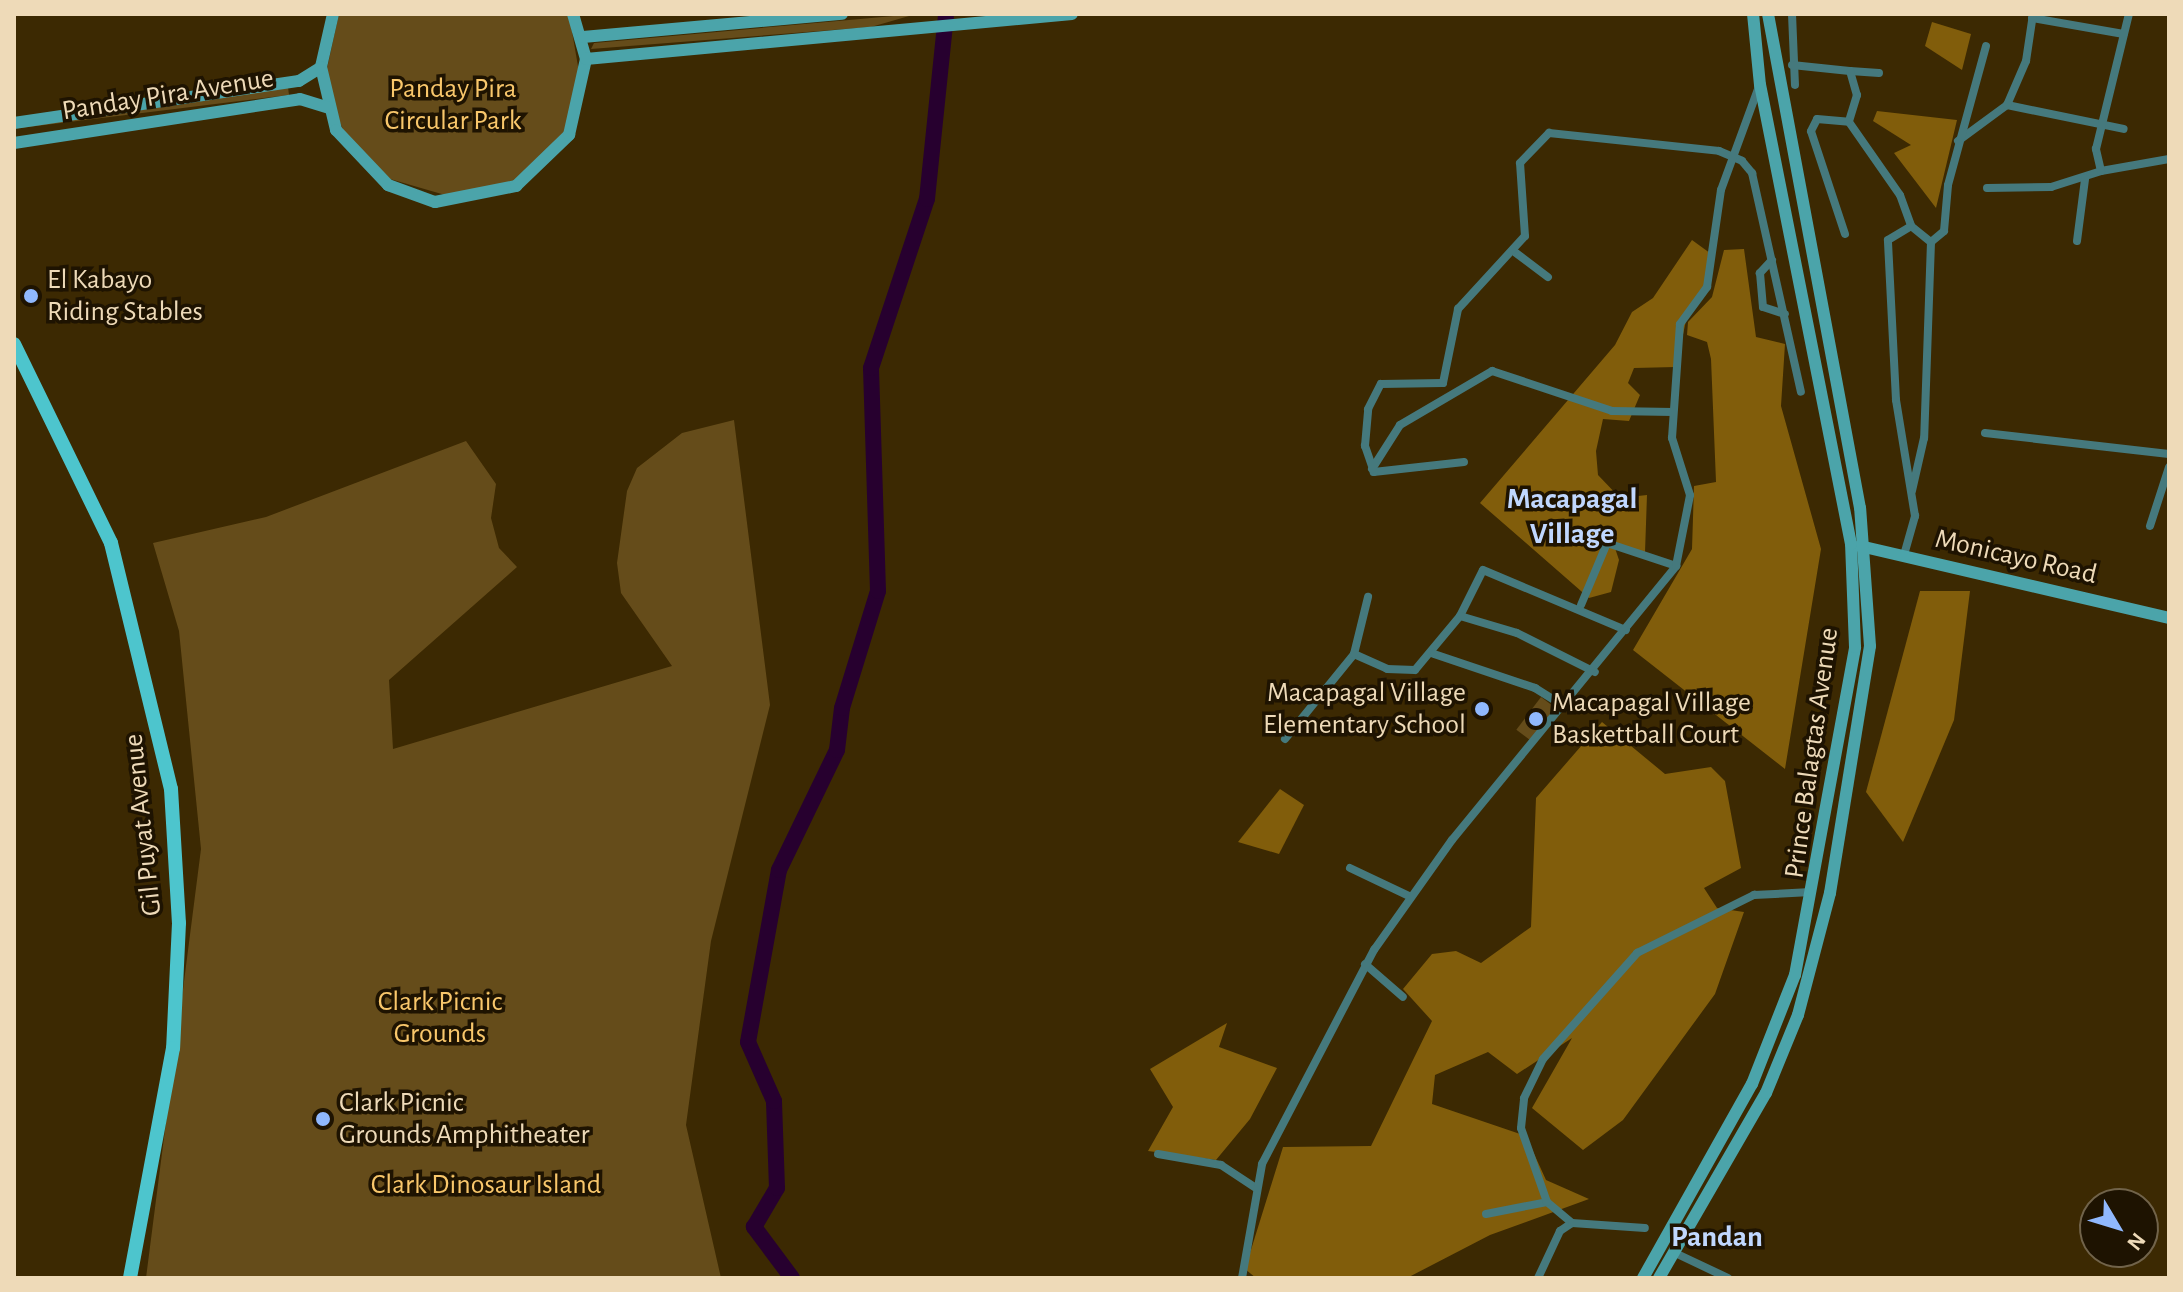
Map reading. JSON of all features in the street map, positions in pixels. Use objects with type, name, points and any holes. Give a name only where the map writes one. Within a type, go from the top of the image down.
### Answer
[{"type":"main road","points":[[333,14],[321,67],[327,107],[350,152],[388,185],[435,202],[477,199],[516,186],[554,156],[580,108],[586,59],[583,37],[573,14]]},
{"type":"main road","points":[[583,37],[842,14]]},
{"type":"main road","name":"Prince Balagtas Avenue","points":[[1643,1278],[1752,1084],[1795,975],[1816,891],[1855,647],[1851,544],[1760,85],[1753,14]]},
{"type":"main road","name":"Prince Balagtas Avenue","points":[[1659,1278],[1766,1093],[1809,979],[1866,688],[1865,547],[1768,14]]},
{"type":"main road","points":[[586,59],[1057,15]]},
{"type":"main road","name":"Panday Pira Avenue","points":[[14,123],[299,81],[321,67]]},
{"type":"main road","name":"Panday Pira Avenue","points":[[14,143],[300,99],[327,107]]},
{"type":"main road","name":"Gil Puyat Avenue","points":[[14,344],[111,543],[171,789],[179,938],[173,1048],[130,1278]]},
{"type":"main road","name":"Monicayo Road","points":[[1851,544],[2169,618]]},
{"type":"street","points":[[1792,14],[1795,85]]},
{"type":"street","points":[[2101,171],[2096,149],[2129,14]]},
{"type":"street","points":[[1958,141],[2007,105],[2033,16],[2124,34]]},
{"type":"street","points":[[1912,491],[1924,438],[1931,242],[1944,231],[1958,141],[1986,46]]},
{"type":"street","points":[[1792,65],[1879,73]]},
{"type":"street","points":[[1849,122],[1857,95],[1850,71]]},
{"type":"street","points":[[1242,1278],[1256,1188],[1285,1116],[1365,964],[1409,896],[1595,672],[1676,566],[1690,495],[1677,464],[1673,412],[1680,324],[1707,287],[1731,154],[1760,85]]},
{"type":"street","points":[[2007,105],[2124,129]]},
{"type":"street","points":[[1845,234],[1811,131],[1817,119],[1849,122],[1900,195],[1911,226],[1931,242]]},
{"type":"street","points":[[1372,469],[1365,433],[1375,388],[1443,383],[1458,309],[1516,253],[1528,226],[1520,163],[1549,133],[1731,154],[1752,173],[1801,392]]},
{"type":"street","points":[[1987,188],[2085,179],[2101,171],[2169,159]]},
{"type":"street","points":[[2077,241],[2085,179]]},
{"type":"street","points":[[1904,555],[1915,516],[1896,400],[1888,240],[1911,226]]},
{"type":"street","points":[[1516,253],[1548,277]]},
{"type":"street","points":[[1772,260],[1760,273],[1763,307],[1785,314]]},
{"type":"street","points":[[1372,469],[1400,425],[1492,371],[1612,411],[1673,412]]},
{"type":"street","points":[[1985,433],[2169,454]]},
{"type":"street","points":[[1372,469],[1464,462]]},
{"type":"street","points":[[2150,526],[2169,467]]},
{"type":"street","points":[[1581,605],[1607,543],[1676,566]]},
{"type":"street","points":[[1354,654],[1403,671],[1434,654],[1460,616],[1479,570],[1581,605],[1626,630]]},
{"type":"street","points":[[1285,739],[1354,654],[1368,597]]},
{"type":"street","points":[[1460,616],[1517,633],[1595,672]]},
{"type":"street","points":[[1434,654],[1535,688],[1566,707]]},
{"type":"street","points":[[1350,868],[1409,896]]},
{"type":"street","points":[[1645,1228],[1572,1223],[1547,1202],[1521,1128],[1524,1098],[1576,1017],[1637,953],[1754,895],[1816,891]]},
{"type":"street","points":[[1365,964],[1403,997]]},
{"type":"street","points":[[1158,1154],[1221,1165],[1256,1188]]},
{"type":"street","points":[[1486,1214],[1547,1202]]},
{"type":"street","points":[[1538,1278],[1560,1231],[1572,1223]]},
{"type":"street","points":[[1673,1252],[1728,1278]]},
{"type":"green space","name":"Panday Pira Circular Park","points":[[339,14],[569,14],[580,78],[562,139],[514,182],[452,197],[390,179],[345,134],[332,105],[326,73]]},
{"type":"green space","points":[[916,14],[871,27],[591,49],[594,43]]},
{"type":"green space","points":[[288,87],[289,95],[14,129],[14,121]]},
{"type":"green space","name":"Clark Picnic Grounds","points":[[734,420],[770,705],[711,941],[686,1125],[721,1278],[146,1278],[201,849],[179,631],[153,543],[266,517],[466,441],[496,484],[491,518],[499,548],[517,567],[389,680],[393,749],[672,666],[621,593],[617,563],[627,491],[637,468],[682,433]]},
{"type":"green space","name":"Macapagal Village Baskettball Court","points":[[1541,697],[1557,709],[1532,742],[1516,730]]},
{"type":"shaded area","points":[[1932,22],[1971,34],[1962,70],[1925,46]]},
{"type":"shaded area","points":[[1877,111],[1957,120],[1936,208],[1894,153],[1911,145],[1873,121]]},
{"type":"shaded area","points":[[1692,240],[1714,256],[1705,291],[1687,316],[1676,367],[1634,368],[1628,383],[1640,395],[1629,421],[1603,419],[1596,451],[1598,475],[1620,498],[1647,495],[1645,553],[1613,542],[1619,560],[1611,592],[1589,598],[1480,503],[1615,345],[1632,312],[1653,298]]},
{"type":"shaded area","points":[[1744,249],[1756,337],[1785,344],[1781,406],[1821,549],[1785,769],[1633,650],[1692,549],[1694,486],[1716,482],[1711,359],[1707,342],[1687,335],[1688,322],[1712,297],[1724,250]]},
{"type":"shaded area","points":[[1920,591],[1970,591],[1954,720],[1903,842],[1866,792]]},
{"type":"shaded area","points":[[1602,722],[1665,774],[1711,767],[1725,781],[1741,868],[1704,888],[1717,908],[1744,912],[1715,994],[1623,1120],[1583,1150],[1532,1108],[1572,1038],[1517,1074],[1488,1052],[1435,1075],[1432,1104],[1526,1136],[1546,1180],[1589,1199],[1490,1235],[1407,1278],[1256,1278],[1245,1269],[1283,1147],[1371,1146],[1432,1021],[1403,989],[1432,954],[1456,951],[1481,963],[1531,927],[1536,798]]},
{"type":"shaded area","points":[[1280,789],[1304,805],[1279,854],[1238,842]]},
{"type":"shaded area","points":[[1227,1023],[1219,1047],[1277,1068],[1250,1119],[1216,1160],[1148,1151],[1173,1107],[1150,1069]]},
{"type":"waterway","points":[[792,1278],[754,1227],[777,1188],[774,1101],[748,1042],[779,870],[837,750],[842,708],[878,591],[871,368],[927,199],[946,14]]},
{"type":"place","name":"El Kabayo Riding Stables","points":[[31,296]]},
{"type":"place","name":"Macapagal Village Elementary School","points":[[1482,709]]},
{"type":"place","name":"Macapagal Village Baskettball Court","points":[[1536,719]]},
{"type":"place","name":"Clark Picnic Grounds Amphitheater","points":[[323,1119]]},
{"type":"district","name":"Macapagal Village","points":[[1572,516]]},
{"type":"district","name":"Pandan","points":[[1717,1237]]},
{"type":"park label","name":"Clark Dinosaur Island","points":[[486,1185]]}]
